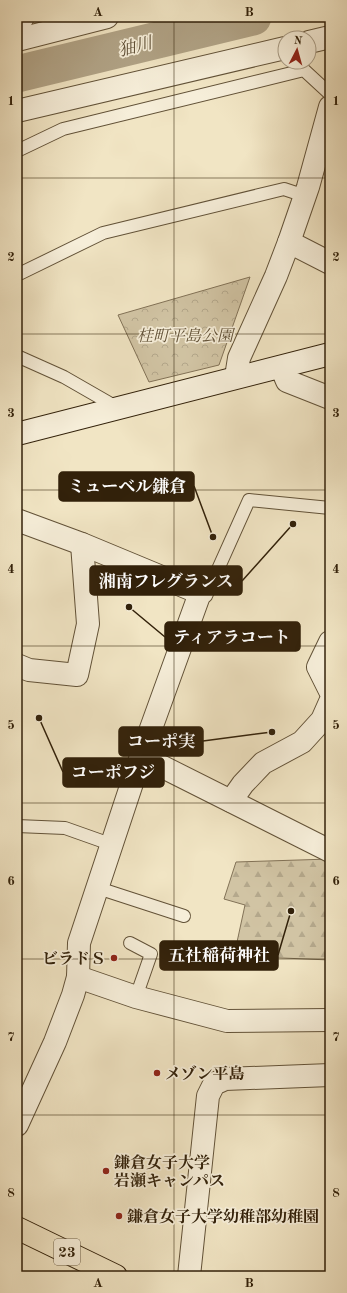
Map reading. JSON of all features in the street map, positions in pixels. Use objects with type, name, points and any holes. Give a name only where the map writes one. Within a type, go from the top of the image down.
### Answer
[{"type":"main road","name":"23","points":[[17,1228],[116,1276]]},
{"type":"street","points":[[17,23],[20,22],[23,17]]},
{"type":"street","points":[[17,40],[107,17]]},
{"type":"street","points":[[317,40],[330,36]]},
{"type":"street","points":[[17,112],[277,50]]},
{"type":"street","points":[[236,377],[239,358],[276,276],[305,196],[330,106]]},
{"type":"street","points":[[289,242],[330,263]]},
{"type":"street","points":[[17,434],[330,354]]},
{"type":"street","points":[[281,367],[287,381],[330,398]]},
{"type":"street","points":[[17,520],[82,544],[200,593],[141,756],[79,943],[78,977],[55,1042],[17,1125]]},
{"type":"street","points":[[17,665],[29,670],[77,675],[88,624],[82,544]]},
{"type":"street","points":[[330,642],[318,667],[330,691]]},
{"type":"street","points":[[232,801],[243,784],[264,764],[302,742],[322,720],[330,702]]},
{"type":"street","points":[[141,756],[330,851]]},
{"type":"street","points":[[78,977],[136,997],[227,1021],[330,1020]]},
{"type":"street","points":[[189,1276],[208,1096],[214,1084],[225,1080],[330,1075]]},
{"type":"lane","points":[[17,150],[63,129],[304,70],[330,94]]},
{"type":"lane","points":[[17,275],[103,233],[284,189],[305,196]]},
{"type":"lane","points":[[17,356],[64,377],[118,408]]},
{"type":"lane","points":[[200,593],[206,596],[249,500],[330,508]]},
{"type":"lane","points":[[17,826],[66,828],[112,845]]},
{"type":"lane","points":[[98,888],[184,916]]},
{"type":"lane","points":[[130,943],[151,954],[136,997]]},
{"type":"green space","name":"桂町平島公園","points":[[250,277],[219,365],[149,382],[118,315]]},
{"type":"green space","points":[[330,859],[330,960],[234,956],[245,905],[224,899],[236,862]]},
{"type":"waterway","name":"㹨川","points":[[17,74],[253,17]]},
{"type":"place","name":"湘南フレグランス","points":[[293,524]]},
{"type":"place","name":"ミューベル鎌倉","points":[[213,537]]},
{"type":"place","name":"ティアラコート","points":[[129,607]]},
{"type":"place","name":"コーポフジ","points":[[39,718]]},
{"type":"place","name":"コーポ実","points":[[272,732]]},
{"type":"place","name":"五社稲荷神社","points":[[291,911]]},
{"type":"place","name":"ビラドＳ","points":[[114,958]]},
{"type":"place","name":"メゾン平島","points":[[157,1073]]},
{"type":"place","name":"鎌倉女子大学 岩瀬キャンパス","points":[[106,1171]]},
{"type":"place","name":"鎌倉女子大学幼稚部幼稚園","points":[[119,1216]]}]
